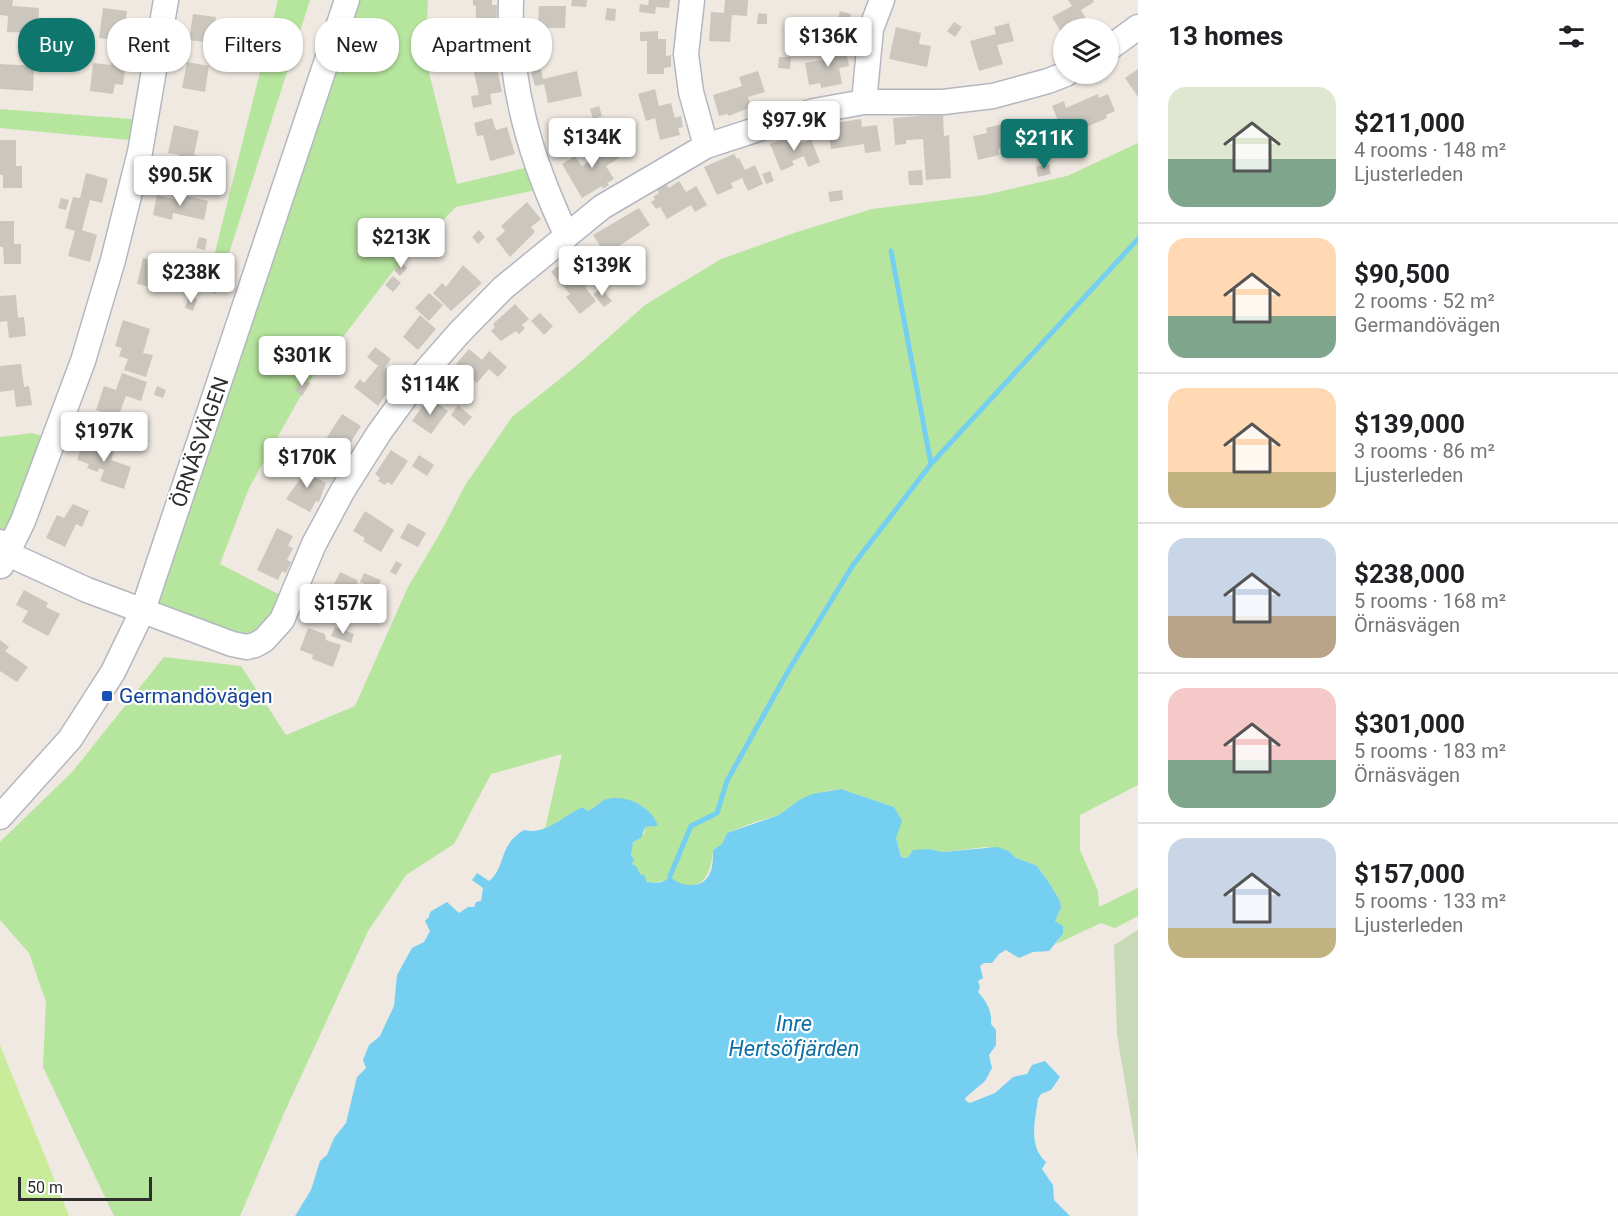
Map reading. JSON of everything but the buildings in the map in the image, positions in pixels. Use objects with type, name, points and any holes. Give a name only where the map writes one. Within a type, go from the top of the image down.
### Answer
[{"type":"street","points":[[166,0],[140,152],[113,260],[83,362],[24,521],[2,555],[87,590],[232,644],[247,647],[264,640],[282,620],[314,544],[343,490],[379,433],[416,382],[503,288],[602,207],[706,146],[814,111],[864,102],[943,102],[993,96],[1053,79]]},
{"type":"street","name":"ÖRNÄSVÄGEN","points":[[0,817],[70,740],[113,672],[142,610],[347,0]]},
{"type":"street","points":[[512,0],[512,38],[525,131],[553,207],[567,236]]},
{"type":"street","points":[[692,0],[686,54],[691,92],[706,146]]},
{"type":"street","points":[[864,102],[871,28],[882,0]]},
{"type":"street","points":[[1119,41],[1138,27]]},
{"type":"green space","points":[[278,0],[310,0],[303,22],[303,18],[274,18]]},
{"type":"green space","points":[[348,0],[428,0],[427,18],[411,18],[411,72],[429,72],[457,184],[537,165],[545,188],[456,207],[394,270],[308,383],[249,488],[220,564],[290,600],[256,645],[144,610],[324,72],[399,72],[399,18],[342,18]]},
{"type":"green space","points":[[260,72],[287,72],[216,294],[206,288]]},
{"type":"green space","points":[[0,109],[132,119],[129,140],[0,128]]},
{"type":"green space","points":[[1138,143],[1138,785],[1080,815],[1080,850],[1098,891],[1099,907],[1138,888],[1138,916],[1115,928],[1101,923],[1056,944],[1063,934],[1055,921],[1061,908],[1060,901],[1036,865],[1016,858],[1009,851],[986,847],[943,852],[929,849],[910,853],[907,858],[901,857],[896,838],[894,807],[841,789],[826,791],[799,800],[779,815],[727,833],[722,844],[713,850],[706,877],[696,885],[681,885],[672,881],[649,882],[636,871],[631,848],[634,842],[644,834],[645,827],[657,826],[600,803],[596,809],[587,811],[583,807],[545,829],[562,754],[491,774],[454,844],[406,875],[368,931],[285,1111],[240,1216],[114,1216],[43,1067],[46,1002],[29,953],[0,920],[0,842],[73,771],[164,657],[241,666],[286,735],[355,706],[408,587],[466,484],[512,417],[575,367],[645,305],[721,259],[797,232],[872,209],[985,195],[1067,176]]},
{"type":"green space","points":[[33,433],[55,441],[0,541],[0,437]]},
{"type":"green space","points":[[1138,930],[1138,1159],[1117,1035],[1114,945]]},
{"type":"green space","points":[[0,1045],[69,1216],[0,1216]]},
{"type":"water","name":"Inre Hertsöfjärden","points":[[841,789],[894,807],[902,821],[896,838],[901,857],[907,858],[913,850],[929,849],[943,852],[997,847],[1009,851],[1016,858],[1036,865],[1060,901],[1061,908],[1055,921],[1063,926],[1063,934],[1049,951],[1033,952],[1019,958],[1006,950],[999,954],[992,963],[984,963],[980,966],[983,978],[978,981],[980,987],[978,992],[990,1011],[991,1024],[996,1030],[996,1045],[989,1055],[992,1068],[985,1081],[965,1098],[970,1103],[995,1093],[1013,1077],[1027,1074],[1032,1065],[1045,1061],[1060,1077],[1051,1090],[1041,1094],[1038,1099],[1034,1133],[1040,1156],[1046,1162],[1042,1169],[1053,1185],[1054,1200],[1070,1216],[295,1216],[311,1190],[320,1161],[327,1155],[334,1138],[346,1123],[357,1077],[366,1068],[363,1060],[369,1045],[380,1036],[394,1006],[397,975],[412,948],[424,942],[430,931],[425,921],[430,912],[447,902],[459,913],[468,907],[474,907],[476,902],[481,901],[483,888],[472,880],[477,873],[489,881],[494,876],[506,849],[516,836],[524,830],[532,831],[547,827],[583,807],[587,811],[607,799],[623,798],[644,808],[655,819],[658,826],[645,827],[641,838],[633,842],[631,855],[634,860],[632,864],[636,866],[640,874],[644,875],[647,882],[663,882],[670,876],[679,883],[696,885],[709,875],[713,850],[722,844],[727,833],[779,815],[799,800],[812,794]]},
{"type":"waterway","points":[[670,876],[691,826],[717,813],[727,781],[787,673],[853,565],[931,464],[1138,239]]},
{"type":"waterway","points":[[891,251],[931,464]]},
{"type":"place","name":"Germandövägen","points":[[107,696]]}]
